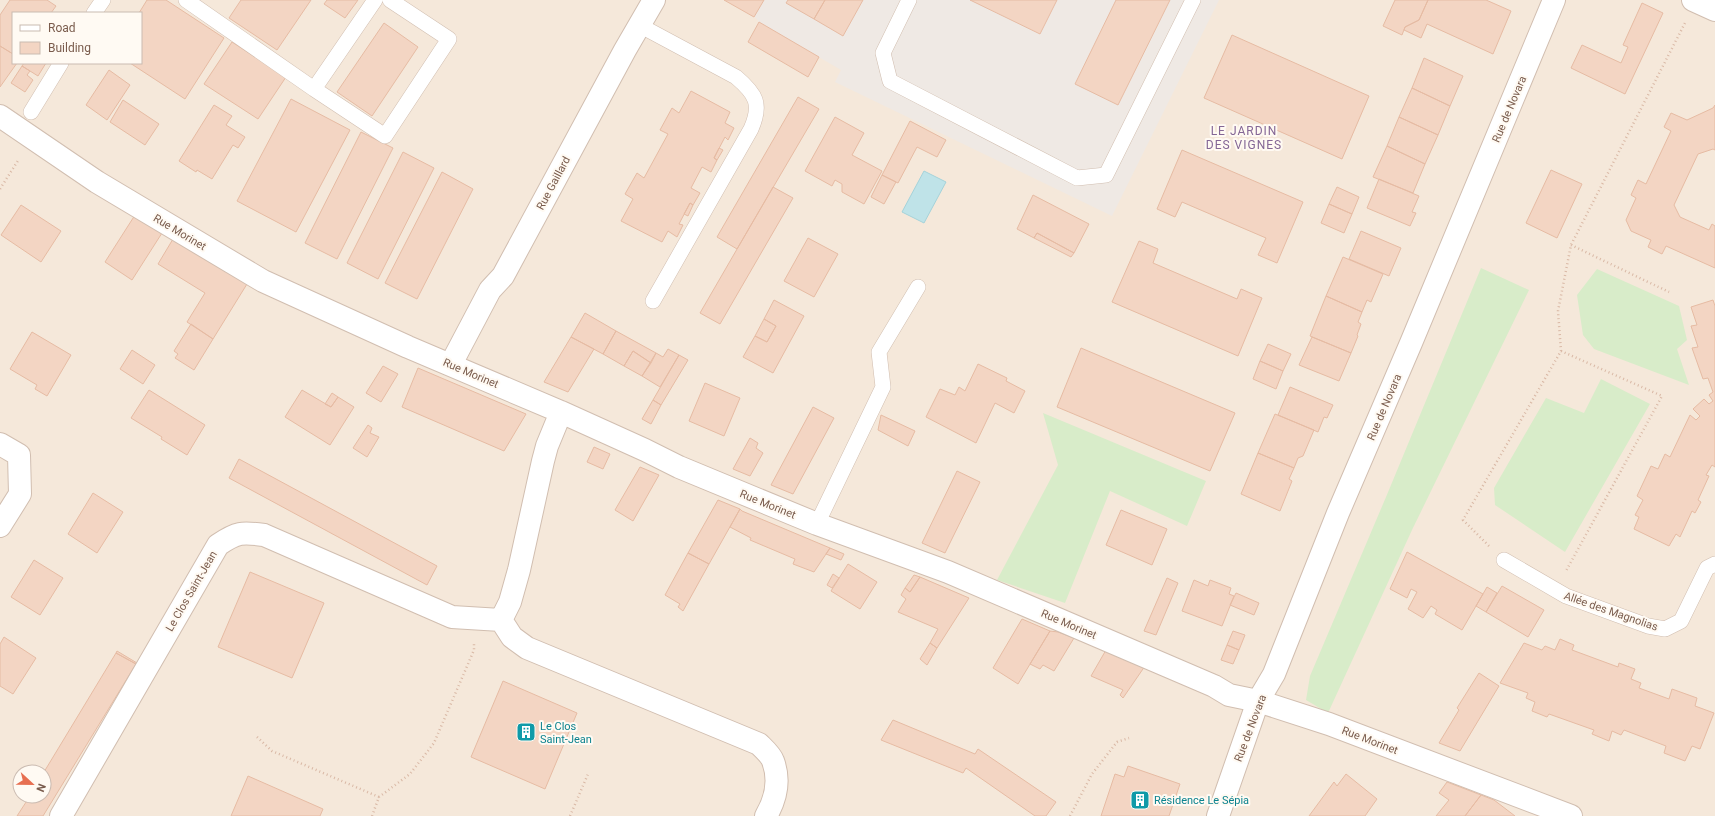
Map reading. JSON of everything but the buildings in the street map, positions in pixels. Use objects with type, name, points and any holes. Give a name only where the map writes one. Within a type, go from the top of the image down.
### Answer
[{"type":"street","name":"Rue Gaillard","points":[[451,364],[490,290],[503,276],[654,0]]},
{"type":"street","name":"Rue de Novara","points":[[1218,816],[1258,701],[1274,674],[1338,513],[1414,336],[1554,0]]},
{"type":"street","name":"Rue Morinet","points":[[0,116],[97,182],[263,281],[408,347],[561,412],[679,467],[817,524],[948,572],[1214,686],[1229,695],[1258,701],[1328,724],[1571,816]]},
{"type":"street","points":[[561,412],[547,446],[543,461],[514,589],[500,620],[512,636],[527,648],[759,744],[773,760],[778,784],[773,805],[766,816]]},
{"type":"street","points":[[0,444],[19,455],[20,494],[0,526]]},
{"type":"street","name":"Le Clos Saint-Jean","points":[[61,816],[218,545],[232,535],[247,532],[264,534],[452,617],[500,620]]},
{"type":"lane","points":[[95,12],[103,0]]},
{"type":"lane","points":[[186,0],[314,89],[385,136],[449,39],[390,0]]},
{"type":"lane","points":[[314,89],[375,0]]},
{"type":"lane","points":[[909,0],[883,53],[890,81],[1077,178],[1106,175],[1193,0]]},
{"type":"lane","points":[[639,26],[736,77],[749,88],[756,101],[757,115],[751,129],[653,302]]},
{"type":"lane","points":[[31,112],[60,64]]},
{"type":"lane","points":[[817,524],[883,387],[879,352],[918,286]]},
{"type":"lane","name":"Allée des Magnolias","points":[[1504,560],[1566,596],[1648,626],[1665,629],[1681,621],[1708,568],[1715,564]]},
{"type":"path","points":[[1504,560],[1463,520],[1562,351],[1558,311],[1571,245],[1702,4]]},
{"type":"path","points":[[0,189],[31,138]]},
{"type":"path","points":[[1571,245],[1669,292]]},
{"type":"path","points":[[1555,590],[1662,396],[1562,351]]},
{"type":"path","points":[[372,816],[379,797],[410,774],[434,743],[474,650],[474,619]]},
{"type":"path","points":[[256,737],[272,751],[379,797]]},
{"type":"path","points":[[1070,816],[1092,774],[1117,742],[1129,738]]},
{"type":"path","points":[[570,816],[588,774]]},
{"type":"shaded area","points":[[0,0],[1715,0],[1715,816],[0,816]]},
{"type":"shaded area","points":[[764,0],[1219,0],[1112,216],[835,82],[841,70],[759,22],[754,16]]},
{"type":"green space","points":[[1481,268],[1529,290],[1412,530],[1328,713],[1306,700],[1310,676]]},
{"type":"green space","points":[[1597,269],[1679,306],[1687,340],[1677,349],[1689,385],[1594,349],[1583,335],[1577,295]]},
{"type":"green space","points":[[1601,379],[1650,404],[1565,552],[1495,505],[1494,488],[1546,398],[1584,413]]},
{"type":"green space","points":[[1043,413],[1206,481],[1187,526],[1110,491],[1065,603],[997,580],[1058,465]]},
{"type":"water","points":[[924,171],[946,182],[924,223],[902,212]]},
{"type":"place","name":"Le Clos Saint-Jean","points":[[526,732]]},
{"type":"place","name":"Résidence Le Sépia","points":[[1140,800]]},
{"type":"district","name":"LE JARDIN DES VIGNES","points":[[1244,138]]}]
